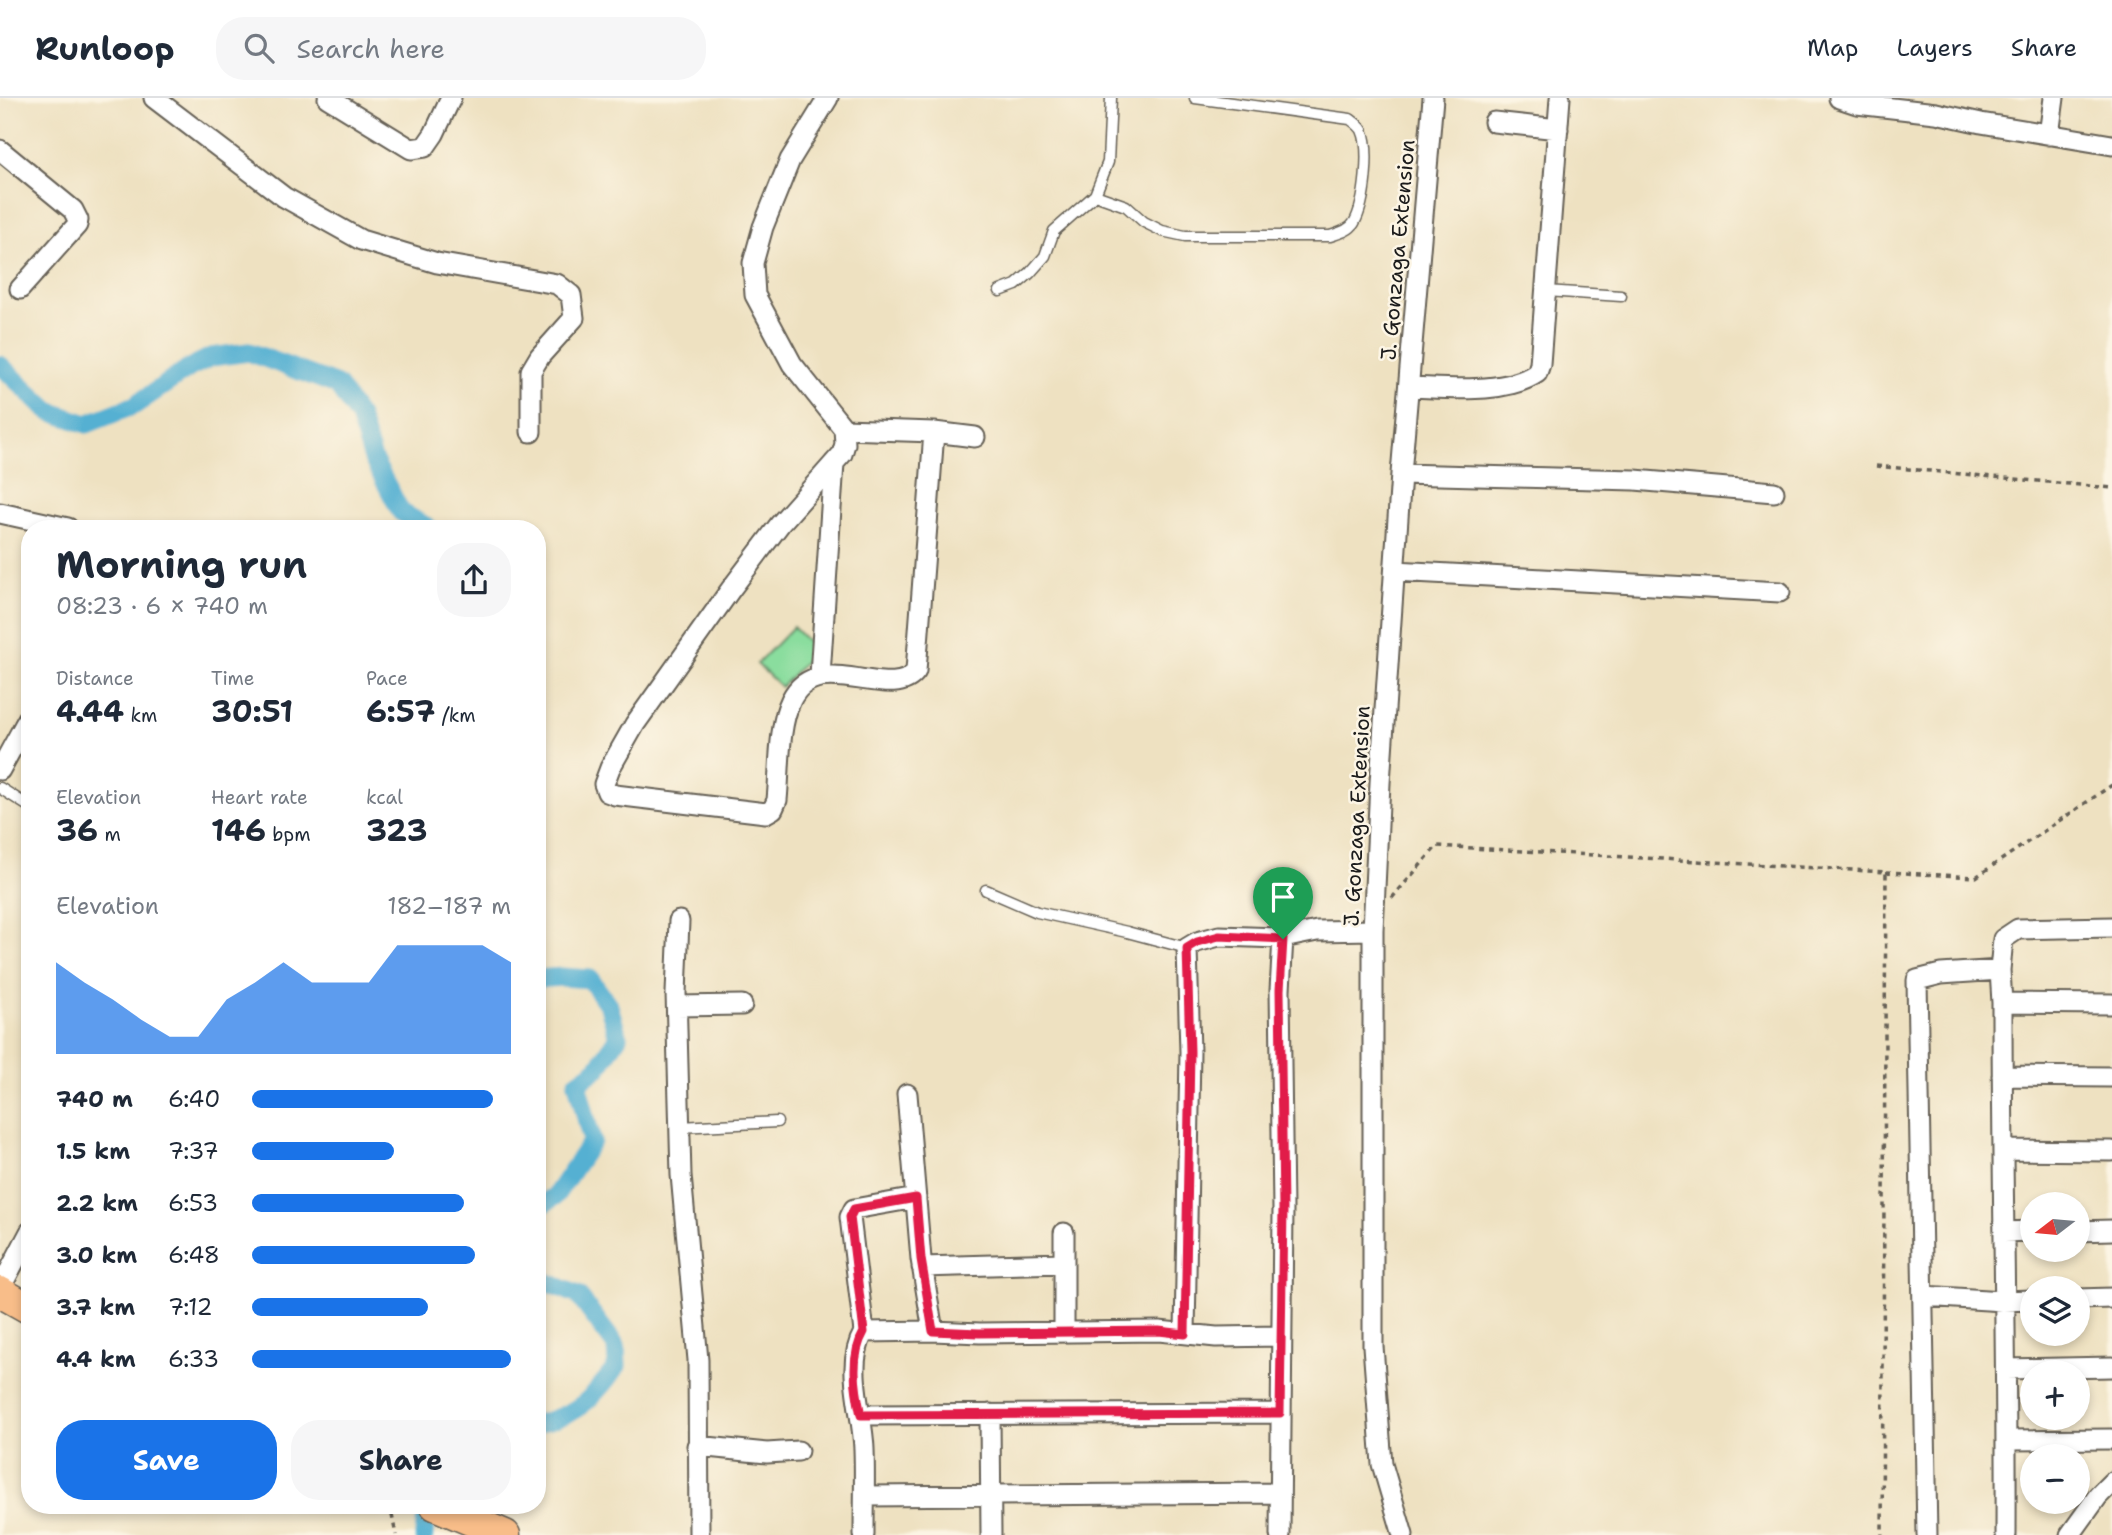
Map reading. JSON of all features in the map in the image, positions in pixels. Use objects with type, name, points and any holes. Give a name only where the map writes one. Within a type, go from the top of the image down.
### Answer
[{"type":"main road","points":[[0,1291],[21,1304]]},
{"type":"main road","points":[[456,1514],[504,1534]]},
{"type":"street","points":[[154,98],[284,197],[361,240],[437,263],[557,284],[568,291],[574,313],[572,322],[540,356],[531,371],[531,432]]},
{"type":"street","points":[[328,98],[411,149],[425,147],[451,98]]},
{"type":"street","points":[[828,98],[790,160],[752,263],[755,295],[786,352],[810,388],[844,429],[845,444],[842,454],[780,524],[750,563],[635,724],[610,768],[604,784],[607,792],[766,813],[773,809],[777,800],[786,713],[797,689],[820,675],[898,682],[911,678],[916,671],[934,432]]},
{"type":"street","name":"J. Gonzaga Extension","points":[[1403,1535],[1382,1464],[1373,1346],[1373,926],[1401,474],[1433,98]]},
{"type":"street","points":[[1409,387],[1466,389],[1517,382],[1536,373],[1540,364],[1560,98]]},
{"type":"street","points":[[1839,98],[1857,104],[1937,106],[2049,135],[2112,145]]},
{"type":"street","points":[[2049,135],[2054,98]]},
{"type":"street","points":[[1494,122],[1558,129]]},
{"type":"street","points":[[0,150],[73,210],[78,220],[77,225],[20,289]]},
{"type":"street","points":[[844,429],[934,432],[975,437]]},
{"type":"street","points":[[820,675],[834,463]]},
{"type":"street","points":[[1401,474],[1635,480],[1774,492]]},
{"type":"street","points":[[0,513],[32,520]]},
{"type":"street","points":[[1395,571],[1780,592]]},
{"type":"street","points":[[0,770],[21,732]]},
{"type":"street","points":[[679,921],[677,1006],[681,1175],[698,1360],[699,1535]]},
{"type":"street","points":[[1185,1334],[1190,1052],[1187,948],[1197,942],[1219,936],[1283,939],[1317,931],[1373,926]]},
{"type":"street","points":[[2006,1535],[2007,1369],[2003,1301],[2004,1150],[2000,970],[2003,939],[2014,931],[2112,927]]},
{"type":"street","points":[[1280,1535],[1283,1105],[1280,990],[1283,939]]},
{"type":"street","points":[[1927,1535],[1917,980],[1941,974],[2000,970]]},
{"type":"street","points":[[2002,1003],[2112,1004]]},
{"type":"street","points":[[677,1006],[742,1005]]},
{"type":"street","points":[[2002,1076],[2112,1077]]},
{"type":"street","points":[[907,1094],[922,1267],[933,1331]]},
{"type":"street","points":[[2004,1150],[2112,1151]]},
{"type":"street","points":[[864,1535],[861,1415],[855,1360],[858,1343],[864,1332],[850,1217],[852,1211],[916,1198]]},
{"type":"street","points":[[2090,1231],[2112,1230]]},
{"type":"street","points":[[2004,1232],[2020,1231]]},
{"type":"street","points":[[1064,1233],[1064,1331]]},
{"type":"street","points":[[0,1291],[21,1250]]},
{"type":"street","points":[[922,1267],[1064,1263]]},
{"type":"street","points":[[1924,1296],[2020,1300]]},
{"type":"street","points":[[2090,1299],[2112,1298]]},
{"type":"street","points":[[864,1332],[1159,1331],[1216,1337],[1281,1336]]},
{"type":"street","points":[[2007,1369],[2112,1367]]},
{"type":"street","points":[[861,1415],[1280,1413]]},
{"type":"street","points":[[990,1414],[991,1535]]},
{"type":"street","points":[[2007,1440],[2112,1439]]},
{"type":"street","points":[[697,1446],[767,1453],[798,1451]]},
{"type":"street","points":[[2070,1535],[2098,1496],[2112,1482]]},
{"type":"street","points":[[864,1496],[1279,1493]]},
{"type":"lane","points":[[1000,291],[1016,285],[1030,273],[1045,256],[1054,231],[1095,195],[1108,162],[1111,98]]},
{"type":"lane","points":[[1095,195],[1126,206],[1144,222],[1162,231],[1185,236],[1330,236],[1348,230],[1354,223],[1361,204],[1368,154],[1360,127],[1350,119],[1195,98]]},
{"type":"lane","points":[[1546,291],[1622,296]]},
{"type":"lane","points":[[0,788],[21,801]]},
{"type":"lane","points":[[986,890],[1037,912],[1187,948]]},
{"type":"lane","points":[[680,1127],[776,1122]]},
{"type":"path","points":[[1876,466],[2112,488]]},
{"type":"path","points":[[1373,926],[1437,846],[1976,877],[2112,785]]},
{"type":"path","points":[[1882,1535],[1886,872]]},
{"type":"path","points":[[392,1514],[396,1535]]},
{"type":"green space","points":[[793,627],[816,650],[781,687],[757,664]]},
{"type":"waterway","points":[[0,365],[49,411],[87,424],[135,405],[191,367],[211,357],[249,352],[337,385],[359,417],[373,459],[401,512],[415,520]]},
{"type":"waterway","points":[[546,978],[590,979],[609,1006],[618,1037],[598,1068],[577,1083],[592,1141],[555,1196],[546,1202]]},
{"type":"waterway","points":[[546,1282],[578,1295],[616,1346],[617,1366],[583,1404],[546,1421]]},
{"type":"waterway","points":[[424,1535],[426,1514]]},
{"type":"route","points":[[1219,936],[1283,939],[1280,990],[1283,1209],[1280,1413],[861,1415],[855,1360],[858,1343],[864,1332],[850,1217],[854,1209],[916,1198],[921,1259],[933,1331],[1159,1331],[1185,1334],[1190,1052],[1187,948],[1197,942],[1219,936]]}]
